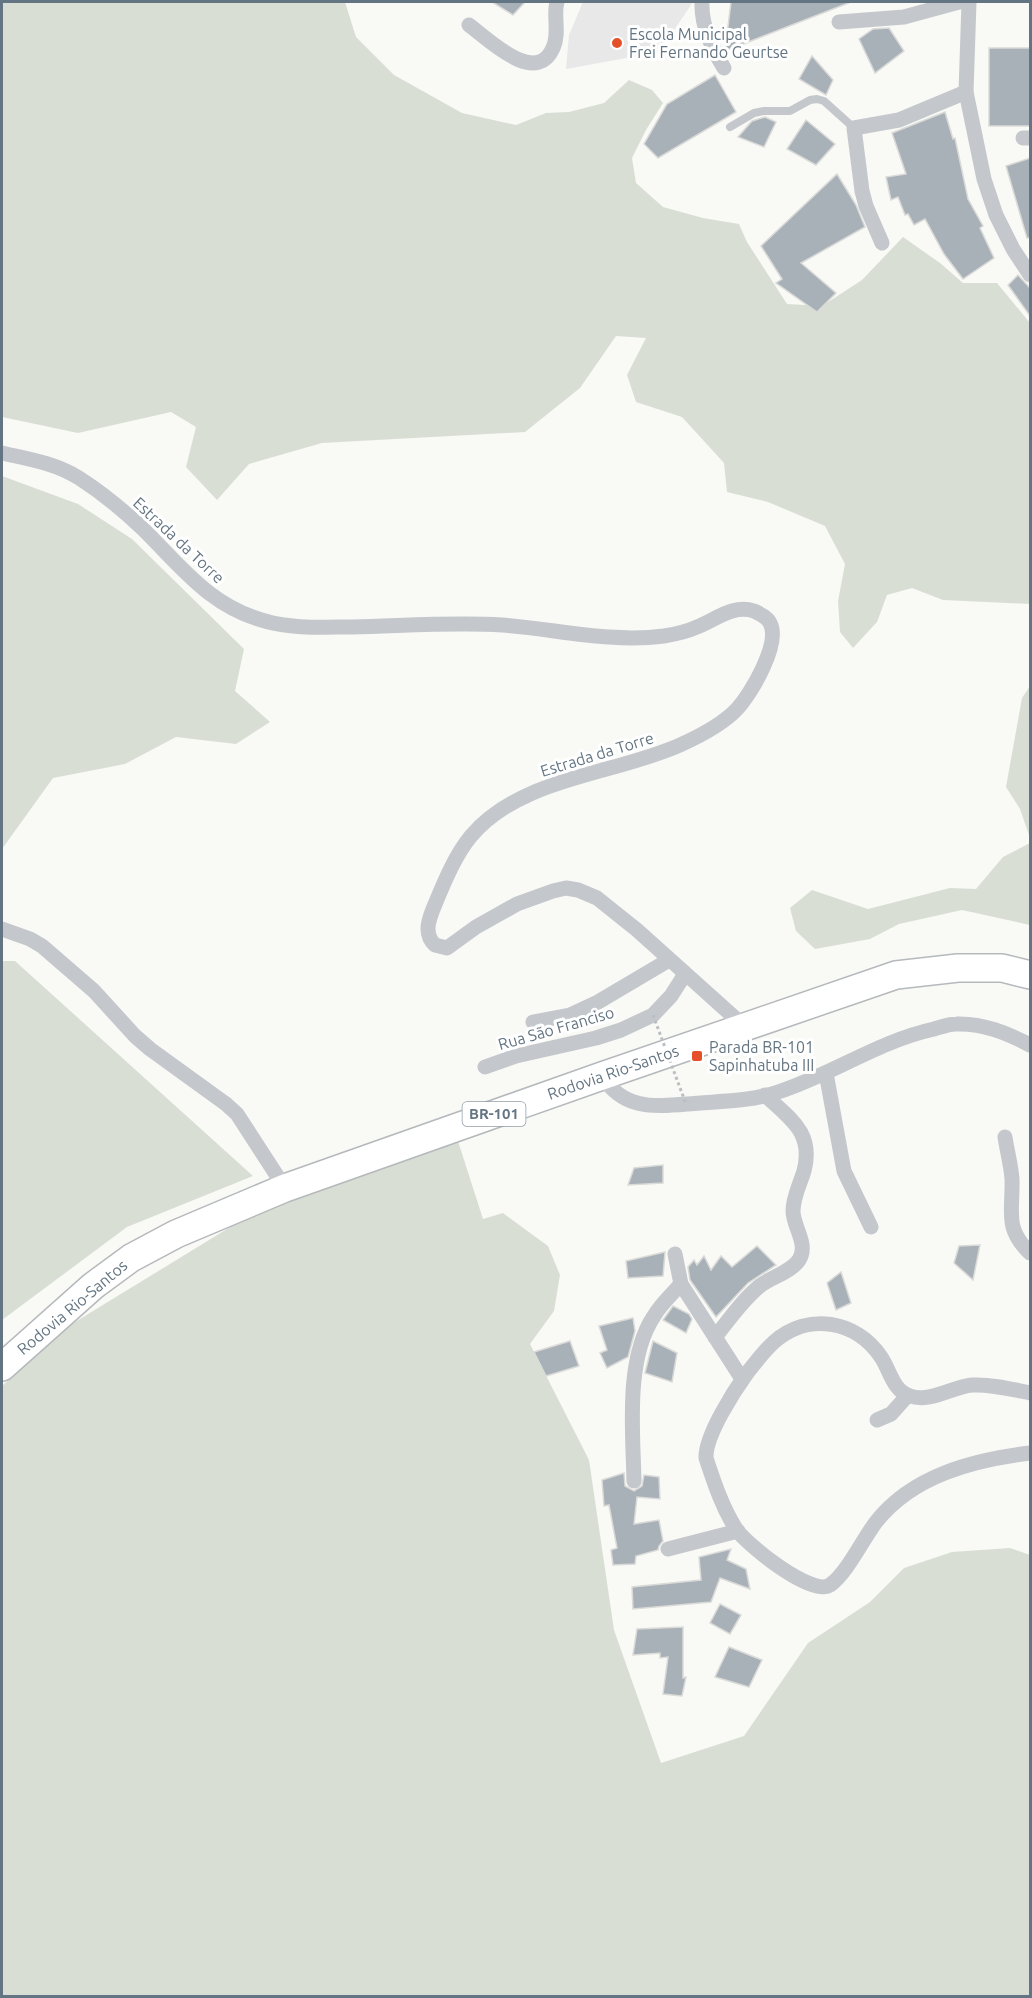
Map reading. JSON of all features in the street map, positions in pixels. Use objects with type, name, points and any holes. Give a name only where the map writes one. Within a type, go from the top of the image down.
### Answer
[{"type":"highway","name":"Rodovia Rio-Santos","points":[[2,1367],[93,1286],[131,1258],[176,1234],[285,1188],[896,975],[958,968],[1002,968],[1030,975]]},
{"type":"street","points":[[469,25],[517,61],[532,64],[545,58],[553,48],[557,2]]},
{"type":"street","points":[[702,2],[707,35],[724,68]]},
{"type":"street","points":[[840,22],[904,17],[959,2]]},
{"type":"street","points":[[969,2],[966,92],[984,179],[996,215],[1013,249],[1030,275]]},
{"type":"street","points":[[882,243],[862,191],[854,128],[899,120],[966,92]]},
{"type":"street","name":"Estrada da Torre","points":[[2,453],[47,463],[76,476],[102,494],[142,528],[212,597],[238,612],[267,622],[315,628],[501,625],[608,637],[634,637],[663,636],[684,632],[737,610],[753,611],[764,616],[770,622],[772,629],[768,657],[756,683],[736,710],[703,735],[652,758],[569,779],[530,794],[493,817],[471,836],[459,854],[429,920],[428,934],[435,945],[447,948],[476,927],[517,904],[566,888],[578,890],[597,898],[745,1028]]},
{"type":"street","points":[[2,929],[42,946],[94,991],[150,1049],[237,1114],[285,1188]]},
{"type":"street","points":[[533,1022],[579,1011],[669,960]]},
{"type":"street","name":"Rua São Franciso","points":[[485,1068],[516,1056],[596,1038],[621,1030],[653,1015],[671,996],[685,974]]},
{"type":"street","points":[[602,1076],[609,1087],[620,1097],[632,1102],[662,1106],[765,1095],[826,1074],[914,1033],[956,1024],[989,1027],[1030,1045]]},
{"type":"street","points":[[826,1074],[844,1171],[871,1227]]},
{"type":"street","points":[[715,1337],[753,1292],[793,1266],[802,1252],[793,1208],[807,1154],[806,1140],[789,1117],[765,1095]]},
{"type":"street","points":[[1005,1137],[1011,1172],[1014,1233],[1030,1253]]},
{"type":"street","points":[[675,1254],[681,1284],[742,1379]]},
{"type":"street","points":[[634,1481],[632,1398],[635,1368],[645,1332],[653,1317],[681,1284]]},
{"type":"street","points":[[1030,1392],[971,1385],[928,1397],[907,1396],[896,1386],[882,1358],[859,1335],[842,1326],[819,1322],[799,1328],[775,1340],[742,1379],[705,1449],[706,1458],[725,1509],[738,1532],[765,1556],[807,1583],[818,1587],[830,1585],[840,1576],[877,1521],[895,1502],[921,1483],[965,1466],[1030,1453]]},
{"type":"street","points":[[877,1420],[891,1414],[907,1396]]},
{"type":"street","points":[[669,1549],[738,1532]]},
{"type":"lane","points":[[730,127],[754,113],[790,111],[810,100],[817,99],[824,101],[854,128]]},
{"type":"path","points":[[653,1015],[686,1104]]},
{"type":"shaded area","points":[[2,2],[345,2],[356,37],[394,75],[462,113],[516,125],[546,113],[569,112],[604,103],[629,80],[652,90],[663,103],[632,158],[636,183],[663,207],[703,218],[739,224],[747,242],[787,304],[822,306],[862,280],[903,237],[940,263],[963,283],[997,283],[1030,323],[1030,604],[943,600],[912,588],[887,595],[877,622],[853,648],[840,632],[838,601],[845,564],[825,526],[768,502],[727,492],[724,463],[682,417],[636,402],[627,375],[646,338],[616,336],[580,388],[525,432],[322,443],[249,464],[217,500],[186,467],[196,427],[171,412],[78,433],[2,417]]},
{"type":"shaded area","name":"Escola Municipal Frei Fernando Geurtse","points":[[583,2],[693,2],[659,52],[566,69],[569,35]]},
{"type":"shaded area","points":[[2,476],[78,504],[132,539],[244,649],[235,691],[270,722],[236,744],[176,737],[125,764],[53,778],[2,849]]},
{"type":"shaded area","points":[[1030,686],[1030,838],[1020,809],[1006,787],[1022,698]]},
{"type":"shaded area","points":[[1030,843],[1030,925],[962,910],[899,924],[870,939],[815,949],[796,931],[790,908],[812,890],[868,909],[950,888],[976,889],[1003,857]]},
{"type":"shaded area","points":[[2,961],[15,961],[253,1176],[127,1227],[2,1320]]},
{"type":"shaded area","points":[[457,1138],[483,1219],[503,1213],[548,1246],[560,1275],[554,1311],[530,1344],[589,1460],[614,1630],[661,1763],[744,1736],[808,1643],[870,1602],[904,1568],[952,1552],[1010,1548],[1030,1555],[1030,1996],[2,1996],[2,1386],[62,1330],[245,1218],[393,1159]]},
{"type":"building","points":[[492,2],[525,2],[513,15]]},
{"type":"building","points":[[731,2],[851,2],[725,51]]},
{"type":"building","points":[[889,28],[904,51],[875,73],[859,39],[873,29]]},
{"type":"building","points":[[989,48],[1030,48],[1030,126],[989,126]]},
{"type":"building","points":[[812,56],[833,80],[826,95],[799,79]]},
{"type":"building","points":[[715,75],[736,112],[658,158],[644,144],[667,104]]},
{"type":"building","points":[[945,112],[953,139],[955,138],[968,199],[983,226],[980,228],[994,258],[963,279],[944,254],[925,219],[914,225],[908,214],[905,215],[898,197],[891,200],[886,177],[906,174],[892,133]]},
{"type":"building","points":[[765,117],[776,122],[764,147],[738,137],[752,121]]},
{"type":"building","points":[[806,120],[835,144],[816,165],[787,149]]},
{"type":"building","points":[[1030,158],[1030,238],[1027,238],[1006,166]]},
{"type":"building","points":[[837,174],[856,205],[865,227],[801,263],[836,293],[817,312],[776,283],[782,279],[761,246]]},
{"type":"building","points":[[1018,275],[1030,288],[1030,316],[1008,285]]},
{"type":"building","points":[[663,1165],[663,1183],[628,1185],[634,1168]]},
{"type":"building","points":[[980,1245],[973,1280],[954,1263],[959,1246]]},
{"type":"building","points":[[757,1246],[776,1265],[748,1283],[716,1317],[690,1280],[688,1267],[694,1260],[697,1265],[704,1256],[711,1270],[721,1256],[732,1267]]},
{"type":"building","points":[[665,1252],[663,1276],[628,1278],[626,1261]]},
{"type":"building","points":[[841,1272],[851,1303],[836,1310],[827,1283]]},
{"type":"building","points":[[673,1306],[689,1314],[692,1319],[686,1333],[663,1320]]},
{"type":"building","points":[[633,1318],[635,1331],[628,1357],[607,1368],[600,1353],[607,1350],[599,1326]]},
{"type":"building","points":[[570,1341],[579,1366],[546,1376],[534,1352]]},
{"type":"building","points":[[653,1341],[677,1353],[672,1382],[645,1373]]},
{"type":"building","points":[[624,1473],[625,1486],[634,1491],[642,1486],[644,1475],[659,1477],[660,1499],[637,1497],[634,1524],[659,1520],[663,1541],[658,1550],[636,1556],[635,1564],[613,1565],[611,1550],[617,1548],[609,1505],[604,1506],[602,1480]]},
{"type":"building","points":[[731,1549],[727,1560],[746,1569],[750,1589],[720,1578],[711,1602],[633,1609],[632,1587],[701,1580],[699,1557]]},
{"type":"building","points":[[720,1604],[741,1615],[730,1634],[710,1623]]},
{"type":"building","points":[[683,1627],[683,1678],[686,1677],[682,1696],[663,1694],[668,1657],[660,1658],[660,1653],[633,1655],[637,1629]]},
{"type":"building","points":[[729,1647],[762,1660],[749,1687],[715,1677]]},
{"type":"place","name":"Escola Municipal Frei Fernando Geurtse","points":[[617,43]]},
{"type":"place","name":"Parada BR-101 Sapinhatuba III","points":[[697,1056]]}]
